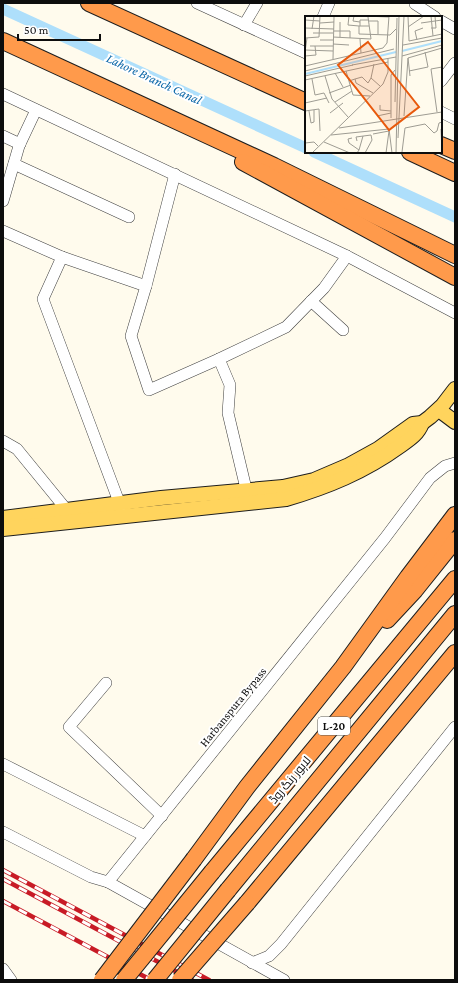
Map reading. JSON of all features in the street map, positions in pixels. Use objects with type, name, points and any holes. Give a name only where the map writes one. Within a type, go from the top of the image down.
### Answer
[{"type":"highway","points":[[89,3],[215,59],[305,102]]},
{"type":"highway","points":[[3,41],[274,166],[455,255]]},
{"type":"highway","points":[[215,59],[305,93]]},
{"type":"highway","points":[[131,101],[455,277]]},
{"type":"highway","points":[[442,145],[455,151]]},
{"type":"highway","points":[[412,153],[455,173]]},
{"type":"highway","points":[[102,980],[247,787],[343,668],[455,515]]},
{"type":"highway","points":[[343,668],[415,590],[455,540]]},
{"type":"highway","name":"لاہور رنگ روڈ","points":[[124,980],[455,579]]},
{"type":"highway","name":"لاہور رنگ روڈ","points":[[155,980],[455,614]]},
{"type":"highway","points":[[180,980],[247,903],[455,653]]},
{"type":"main road","points":[[3,529],[78,520],[121,510],[246,490],[283,487],[314,480],[349,465],[378,449],[413,424],[422,422],[439,410],[455,389]]},
{"type":"main road","points":[[439,410],[455,422]]},
{"type":"main road","points":[[3,518],[66,511],[121,510],[249,503],[286,499],[318,489],[354,475],[381,460],[419,432],[422,422]]},
{"type":"street","points":[[197,3],[305,53]]},
{"type":"street","points":[[244,25],[257,3]]},
{"type":"street","points":[[323,16],[329,3]]},
{"type":"street","points":[[415,4],[433,16]]},
{"type":"street","points":[[442,22],[455,29]]},
{"type":"street","points":[[442,80],[455,63]]},
{"type":"street","points":[[3,94],[347,256],[455,313]]},
{"type":"street","points":[[3,201],[20,144],[36,110]]},
{"type":"street","points":[[442,112],[455,119]]},
{"type":"street","points":[[3,136],[20,144]]},
{"type":"street","points":[[14,164],[129,218]]},
{"type":"street","points":[[175,174],[146,286],[131,336],[150,390],[286,327],[324,288],[347,256]]},
{"type":"street","points":[[3,231],[62,257],[146,286]]},
{"type":"street","points":[[62,257],[43,299],[121,510]]},
{"type":"street","points":[[311,301],[343,330]]},
{"type":"street","points":[[219,359],[230,385],[228,413],[249,503]]},
{"type":"street","points":[[3,441],[17,449],[66,511],[78,520]]},
{"type":"street","name":"Harbanspura Bypass","points":[[108,882],[385,538],[430,478],[445,466],[455,463]]},
{"type":"street","points":[[106,683],[69,727],[162,816]]},
{"type":"street","points":[[252,963],[269,956],[281,944],[455,727]]},
{"type":"street","points":[[3,764],[145,836]]},
{"type":"street","points":[[3,832],[91,877],[108,882],[284,980]]},
{"type":"street","points":[[3,969],[11,980]]},
{"type":"waterway","name":"Lahore Branch Canal","points":[[3,9],[305,148]]},
{"type":"waterway","name":"Lahore Branch Canal","points":[[316,153],[455,217]]},
{"type":"railway","points":[[3,870],[209,980]]},
{"type":"railway","points":[[3,879],[192,980]]},
{"type":"railway","points":[[3,901],[151,980]]}]
